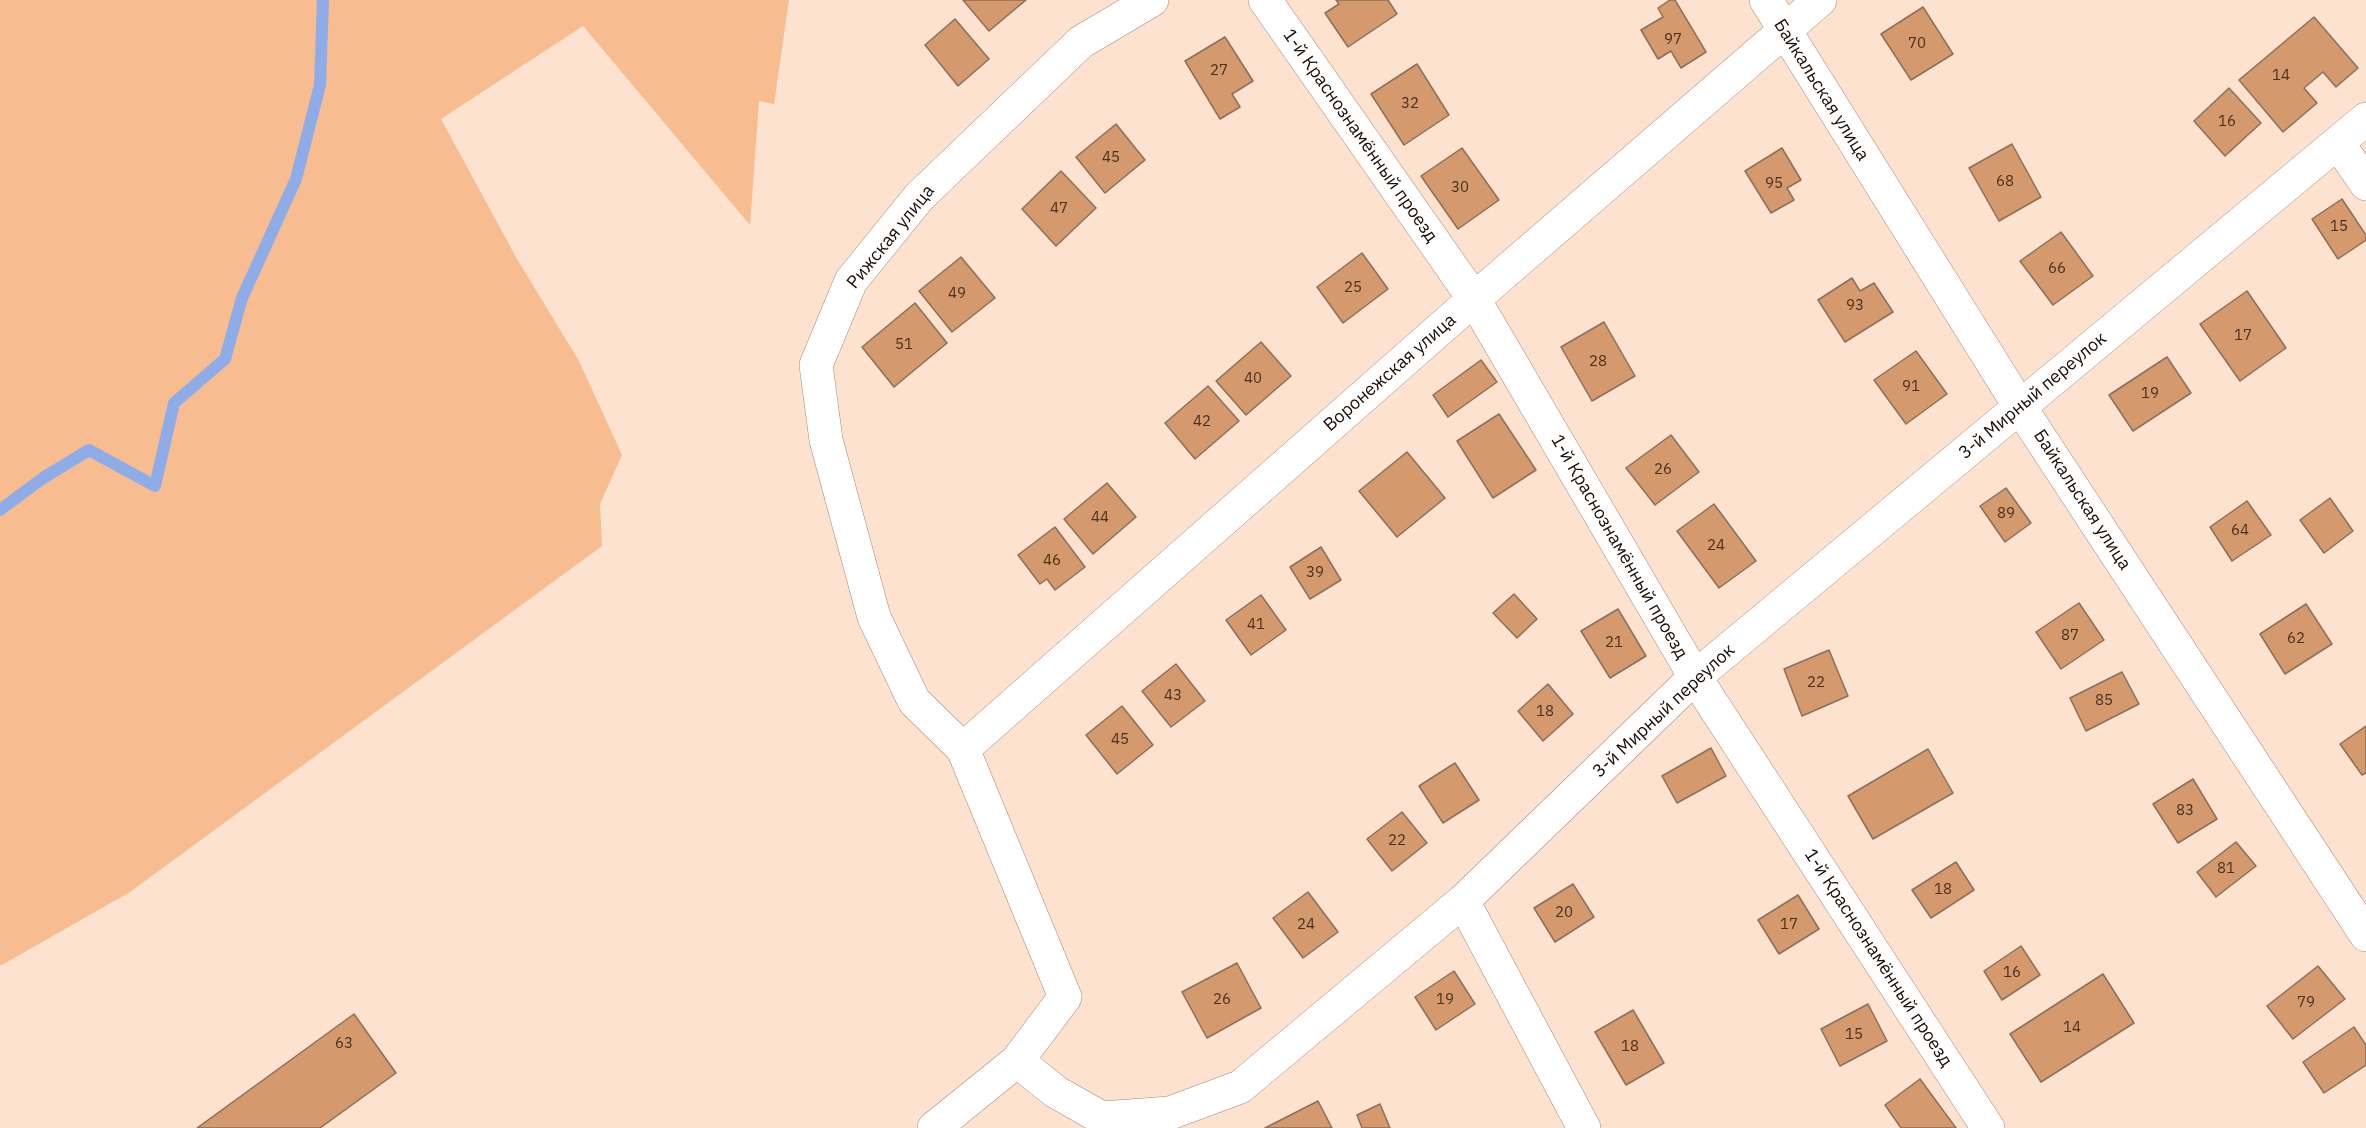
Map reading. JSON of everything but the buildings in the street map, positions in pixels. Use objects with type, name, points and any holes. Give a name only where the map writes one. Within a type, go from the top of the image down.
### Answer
[{"type":"street","name":"Рижская улица","points":[[963,749],[914,701],[874,617],[826,440],[816,365],[851,281],[919,198],[1081,42],[1152,0]]},
{"type":"street","name":"1-й Краснознамённый проезд","points":[[1265,0],[1474,299],[1695,677],[1988,1128]]},
{"type":"street","name":"Байкальская улица","points":[[1766,0],[2020,407],[2366,935]]},
{"type":"street","name":"Воронежская улица","points":[[963,749],[1474,299],[1820,0]]},
{"type":"street","name":"3-й Мирный переулок","points":[[1017,1061],[1056,1092],[1102,1118],[1170,1113],[1240,1087],[1463,901],[1695,677],[2366,118]]},
{"type":"street","points":[[2338,143],[2366,184]]},
{"type":"street","points":[[934,1128],[1017,1061],[1065,997],[963,749]]},
{"type":"street","points":[[1463,901],[1584,1128]]},
{"type":"shaded area","points":[[0,0],[789,0],[774,104],[759,101],[750,225],[583,26],[441,119],[517,259],[579,361],[622,455],[600,504],[602,546],[130,892],[0,966]]},
{"type":"waterway","points":[[0,510],[43,478],[89,450],[155,486],[174,403],[225,359],[242,298],[296,179],[320,85],[323,0]]}]
